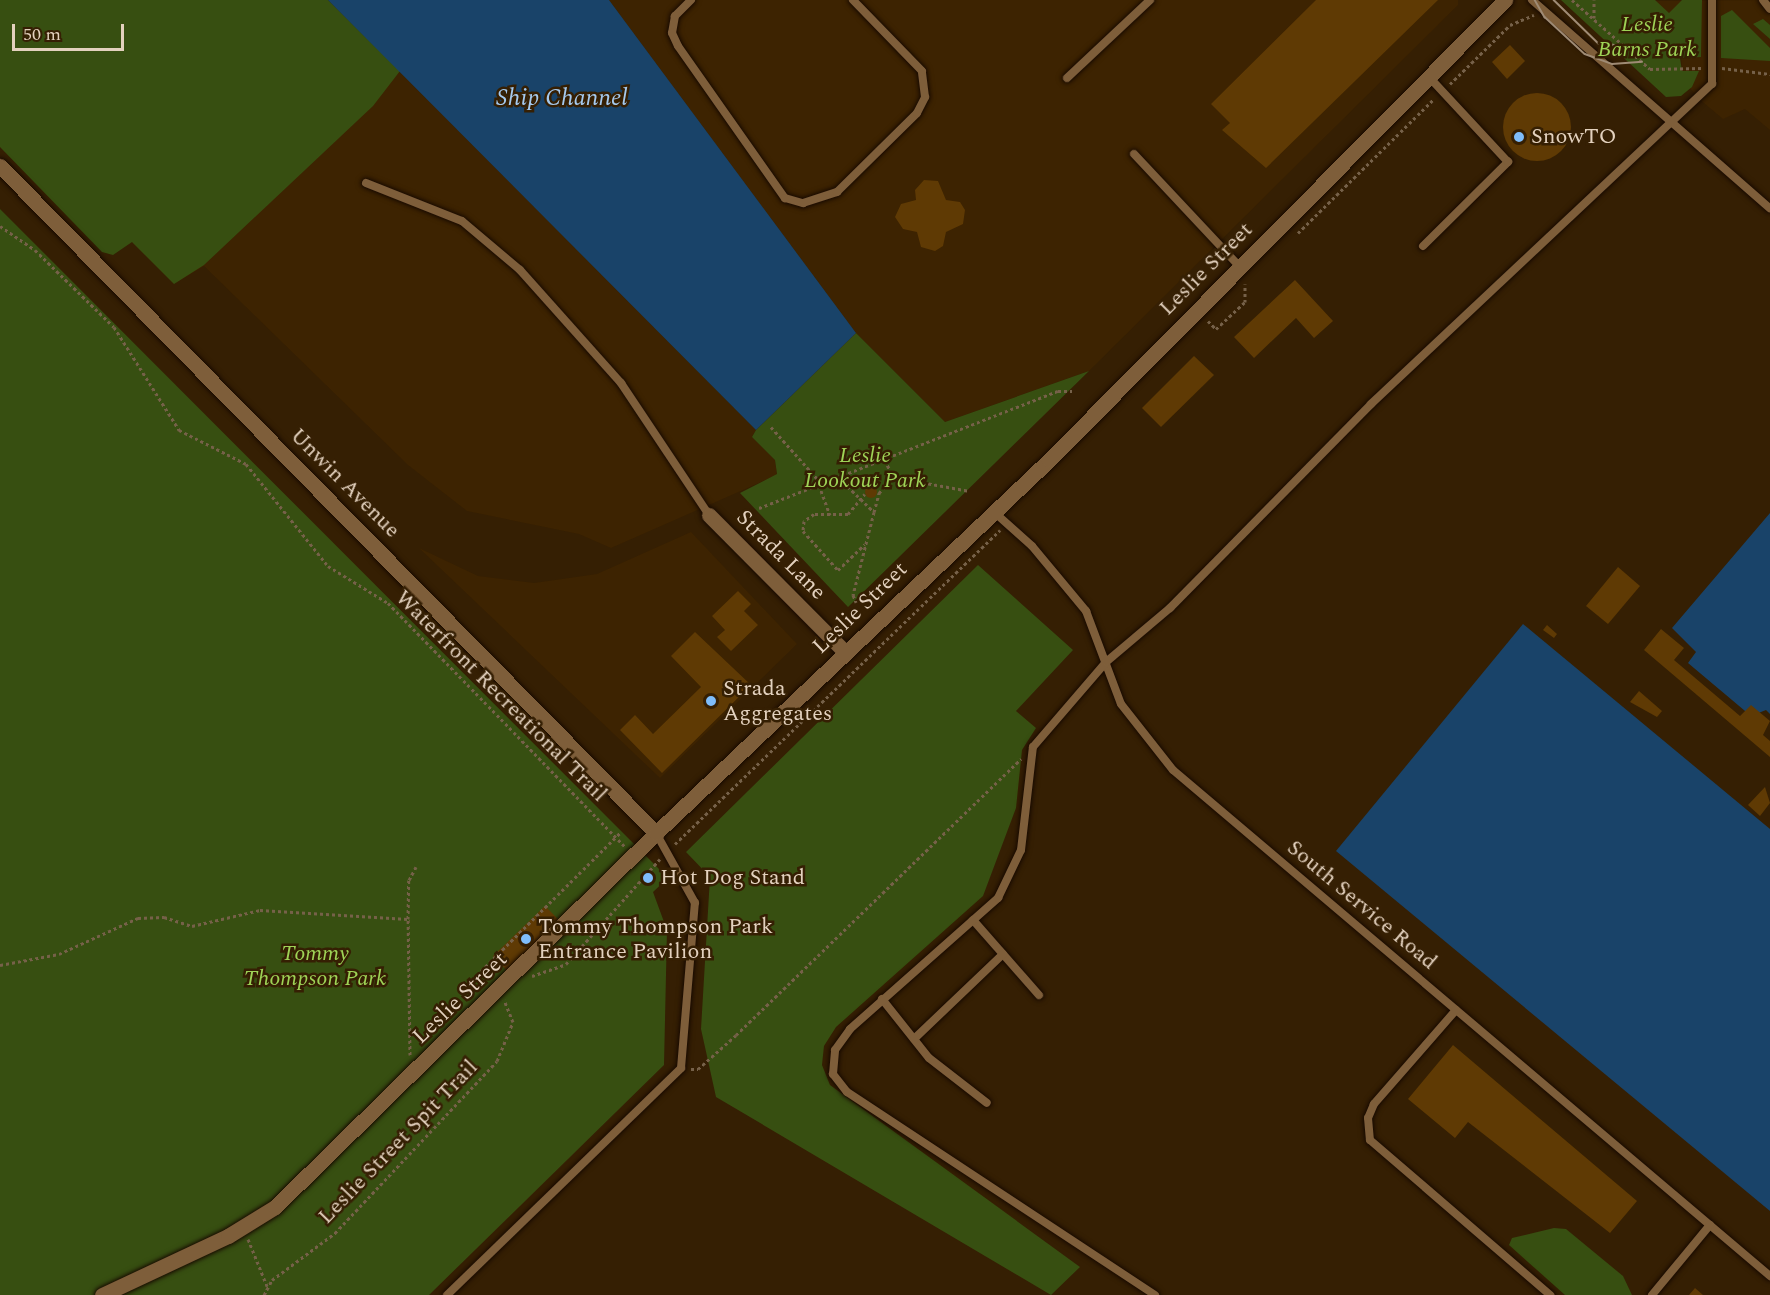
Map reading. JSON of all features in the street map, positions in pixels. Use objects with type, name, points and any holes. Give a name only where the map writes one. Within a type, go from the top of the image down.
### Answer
[{"type":"street","name":"Leslie Street","points":[[102,1295],[242,1227],[315,1173],[656,833],[994,512],[1505,0]]},
{"type":"street","name":"Unwin Avenue","points":[[0,166],[656,833]]},
{"type":"street","name":"Strada Lane","points":[[709,515],[846,653]]},
{"type":"lane","points":[[691,0],[675,16],[672,33],[678,46],[785,198],[803,203],[837,192],[917,113],[925,97],[922,71],[853,0]]},
{"type":"lane","points":[[1067,78],[1150,0]]},
{"type":"lane","points":[[1532,0],[1770,208]]},
{"type":"lane","points":[[1155,1295],[842,1088],[833,1072],[835,1050],[882,999],[998,898],[1021,850],[1033,747],[1106,662],[1170,608],[1380,396],[1712,84],[1710,68],[1712,0]]},
{"type":"lane","points":[[1763,0],[1770,9]]},
{"type":"lane","points":[[1423,246],[1508,162],[1429,77]]},
{"type":"lane","points":[[1134,153],[1240,267]]},
{"type":"lane","points":[[366,183],[462,221],[520,270],[621,383],[709,515]]},
{"type":"lane","name":"South Service Road","points":[[994,512],[1066,583],[1086,611],[1121,704],[1173,770],[1770,1275]]},
{"type":"lane","points":[[447,1295],[681,1068],[695,903],[656,833]]},
{"type":"lane","points":[[973,920],[1039,995]]},
{"type":"lane","points":[[915,1039],[1002,954]]},
{"type":"lane","points":[[882,999],[929,1058],[987,1103]]},
{"type":"lane","points":[[1456,1010],[1374,1104],[1368,1118],[1370,1140],[1551,1295]]},
{"type":"lane","points":[[1652,1295],[1710,1225]]},
{"type":"path","points":[[1572,0],[1650,69],[1710,68],[1770,74]]},
{"type":"path","points":[[1594,0],[1594,18]]},
{"type":"path","points":[[1288,242],[1509,25],[1533,16]]},
{"type":"path","name":"Waterfront Recreational Trail","points":[[0,226],[35,250],[114,327],[179,430],[246,464],[328,566],[388,603],[625,848]]},
{"type":"path","points":[[1238,291],[1254,275]]},
{"type":"path","points":[[1208,321],[1216,329],[1245,302],[1245,284]]},
{"type":"path","points":[[1200,329],[1216,313]]},
{"type":"path","points":[[759,508],[1058,391],[1072,391]]},
{"type":"path","points":[[771,427],[820,485],[830,515]]},
{"type":"path","points":[[885,460],[893,477]]},
{"type":"path","points":[[893,477],[970,490]]},
{"type":"path","points":[[856,602],[853,595],[879,494],[893,477]]},
{"type":"path","points":[[838,478],[874,512]]},
{"type":"path","points":[[865,494],[848,514],[813,513],[802,525],[833,568],[842,568],[865,544]]},
{"type":"path","points":[[685,834],[998,532]]},
{"type":"path","points":[[681,1068],[698,1069],[1033,747]]},
{"type":"path","points":[[482,971],[621,832]]},
{"type":"path","points":[[416,867],[409,880],[408,919],[410,1054],[419,1070]]},
{"type":"path","points":[[513,978],[544,974],[566,964],[649,870]]},
{"type":"path","points":[[0,965],[59,954],[138,918],[164,917],[192,926],[260,910],[408,919]]},
{"type":"path","name":"Leslie Street Spit Trail","points":[[267,1286],[335,1233],[500,1058],[513,1017],[496,993]]},
{"type":"path","points":[[242,1227],[267,1286],[264,1295]]},
{"type":"shaded area","points":[[0,0],[328,0],[756,430],[752,437],[775,460],[777,475],[611,548],[579,534],[467,511],[408,465],[204,266],[174,284],[0,110]]},
{"type":"shaded area","points":[[609,0],[1458,0],[1458,5],[1089,371],[945,422],[856,333]]},
{"type":"shaded area","points":[[1770,0],[1770,130],[1745,109],[1723,119],[1698,98],[1682,78],[1680,23],[1654,1]]},
{"type":"shaded area","points":[[691,532],[797,644],[660,778],[419,548],[478,576],[534,583],[597,574]]},
{"type":"green space","points":[[0,0],[328,0],[400,71],[373,106],[204,265],[174,284],[132,242],[113,255],[102,252],[0,147]]},
{"type":"green space","name":"Leslie Barns Park","points":[[1561,0],[1655,0],[1669,13],[1682,0],[1702,0],[1701,57],[1680,58],[1682,71],[1699,71],[1692,87],[1681,96],[1666,97]]},
{"type":"green space","points":[[1732,10],[1770,48],[1770,61],[1721,58],[1721,16]]},
{"type":"green space","points":[[1763,19],[1770,25],[1770,39],[1753,24]]},
{"type":"green space","name":"Tommy Thompson Park","points":[[0,209],[668,878],[653,892],[667,930],[664,1065],[429,1295],[0,1295]]},
{"type":"green space","name":"Leslie Lookout Park","points":[[856,333],[945,422],[1089,371],[848,607],[740,493],[777,474],[775,460],[752,437],[756,430]]},
{"type":"green space","points":[[978,565],[1073,650],[1016,711],[1036,728],[1022,750],[1016,808],[983,896],[836,1027],[824,1046],[822,1065],[830,1085],[1080,1267],[1051,1295],[716,1097],[701,1029],[710,877],[686,852]]},
{"type":"green space","points":[[1554,1228],[1566,1229],[1623,1276],[1632,1295],[1565,1295],[1509,1245],[1512,1238]]},
{"type":"water","name":"Ship Channel","points":[[328,0],[609,0],[856,333],[756,430]]},
{"type":"water","points":[[1770,513],[1770,714],[1766,710],[1751,716],[1688,663],[1696,652],[1672,628]]},
{"type":"water","points":[[1523,624],[1770,829],[1770,1211],[1336,851]]},
{"type":"building","points":[[1316,0],[1438,0],[1266,168],[1222,130],[1230,123],[1211,104]]},
{"type":"building","points":[[1510,45],[1525,61],[1507,79],[1492,62]]},
{"type":"building","points":[[1537,93],[1550,95],[1561,103],[1569,114],[1571,127],[1569,140],[1561,151],[1550,159],[1537,161],[1524,159],[1513,151],[1505,140],[1503,127],[1505,114],[1513,103],[1524,95]]},
{"type":"building","points":[[924,180],[938,181],[946,200],[960,202],[965,210],[963,224],[946,232],[943,246],[935,251],[921,247],[917,232],[903,229],[895,217],[901,204],[916,200],[915,190]]},
{"type":"building","points":[[1295,280],[1333,321],[1314,338],[1296,318],[1254,358],[1234,337]]},
{"type":"building","points":[[1194,356],[1214,375],[1161,427],[1142,408]]},
{"type":"building","points":[[873,486],[876,487],[876,497],[869,498],[866,497],[865,490],[866,487]]},
{"type":"building","points":[[1618,567],[1640,586],[1608,624],[1586,606]]},
{"type":"building","points":[[738,591],[751,604],[744,611],[758,625],[731,651],[717,637],[725,630],[712,616]]},
{"type":"building","points":[[1547,625],[1557,634],[1554,638],[1543,630]]},
{"type":"building","points":[[1661,629],[1684,648],[1674,660],[1740,716],[1751,705],[1770,721],[1763,735],[1770,741],[1770,757],[1644,650]]},
{"type":"building","name":"Strada Aggregates","points":[[695,632],[751,685],[662,773],[620,730],[635,715],[653,734],[701,687],[671,656]]},
{"type":"building","points":[[1639,691],[1662,711],[1657,717],[1630,702]]},
{"type":"building","points":[[1765,787],[1770,803],[1760,816],[1748,805]]},
{"type":"building","name":"Tommy Thompson Park Entrance Pavilion","points":[[545,906],[560,921],[508,972],[493,956]]},
{"type":"building","points":[[1453,1045],[1637,1201],[1610,1233],[1468,1122],[1455,1138],[1408,1099]]},
{"type":"building","points":[[1695,1288],[1703,1295],[1689,1295]]},
{"type":"tram line","points":[[1535,0],[1545,17],[1585,54],[1612,64],[1642,62]]},
{"type":"tram line","points":[[1554,0],[1598,43],[1623,46]]},
{"type":"place","name":"SnowTO","points":[[1519,137]]},
{"type":"place","name":"Strada Aggregates","points":[[711,701]]},
{"type":"place","name":"Hot Dog Stand","points":[[648,878]]},
{"type":"place","name":"Tommy Thompson Park Entrance Pavilion","points":[[526,939]]}]
